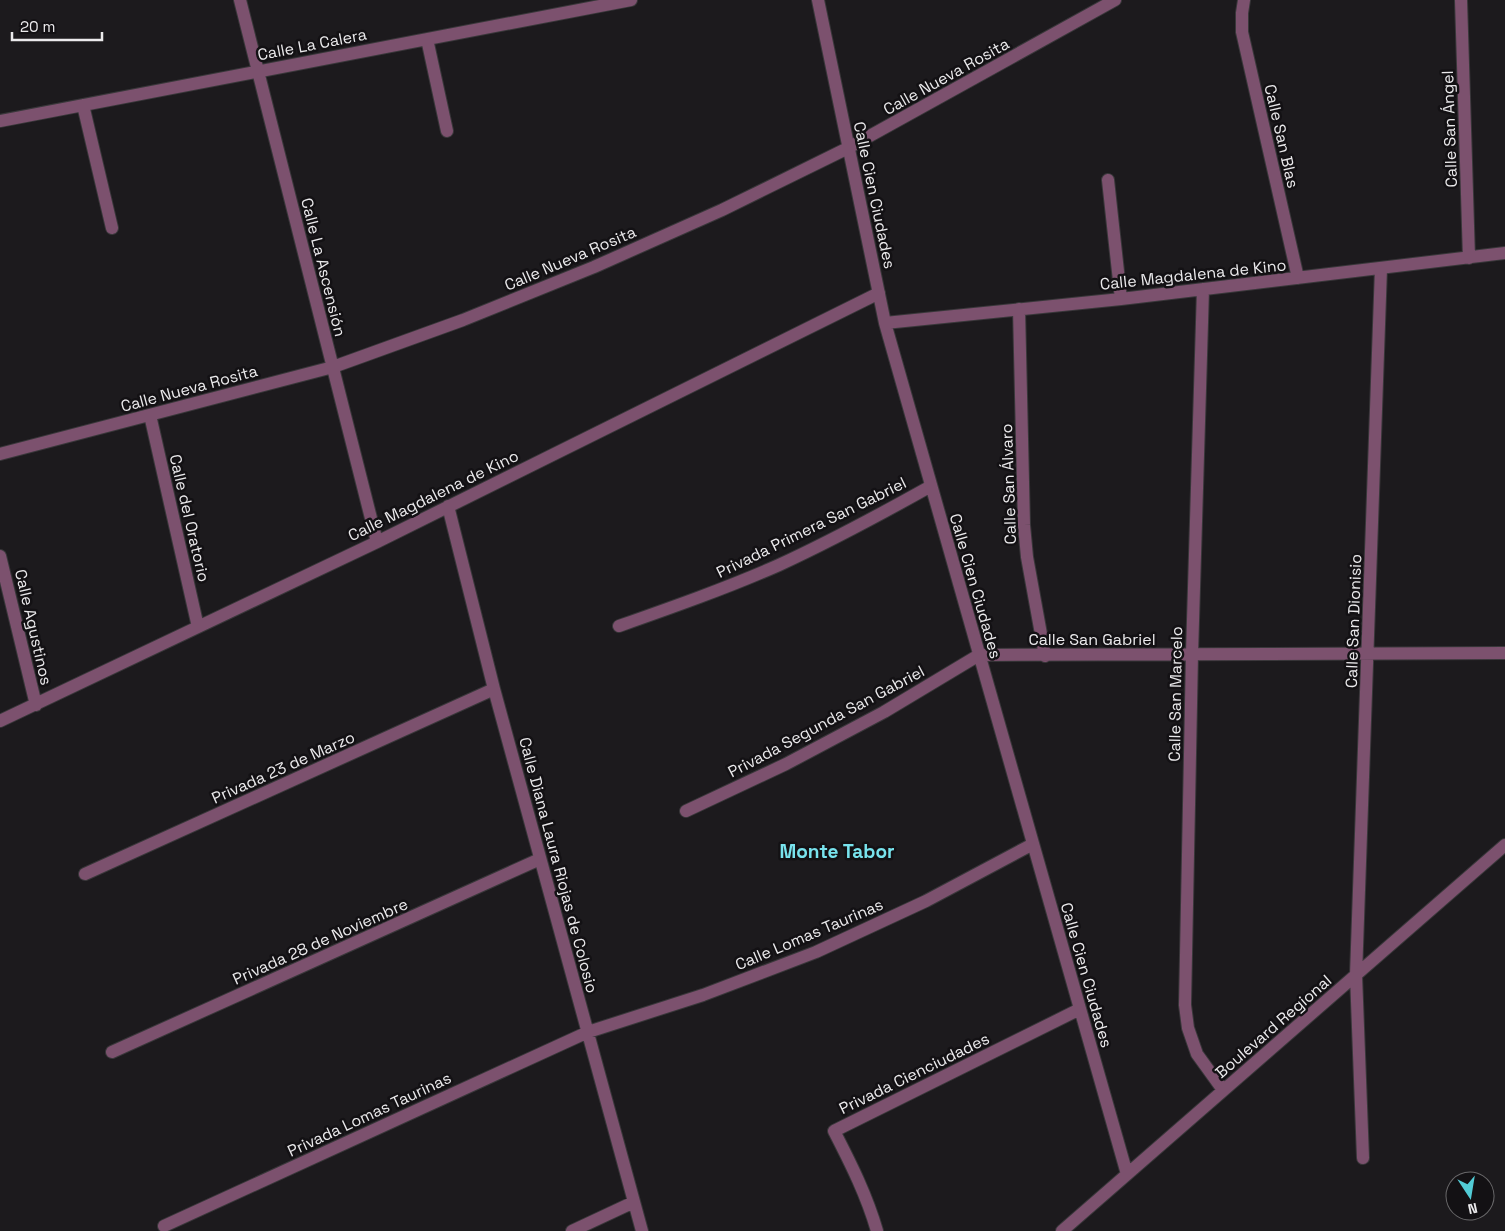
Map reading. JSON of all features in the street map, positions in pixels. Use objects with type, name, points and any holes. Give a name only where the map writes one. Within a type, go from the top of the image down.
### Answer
[{"type":"street","name":"Calle La Ascensión","points":[[240,0],[377,542]]},
{"type":"street","name":"Calle La Calera","points":[[0,121],[631,0]]},
{"type":"street","name":"Calle Cien Ciudades","points":[[818,0],[885,323],[1127,1174]]},
{"type":"street","name":"Calle Nueva Rosita","points":[[0,454],[333,367],[463,320],[594,267],[722,210],[848,148],[1115,0]]},
{"type":"street","name":"Calle San Blas","points":[[1244,0],[1242,32],[1298,278]]},
{"type":"street","name":"Calle San Ángel","points":[[1461,0],[1469,258]]},
{"type":"street","points":[[428,39],[447,131]]},
{"type":"street","points":[[83,105],[112,228]]},
{"type":"street","points":[[1108,180],[1121,299]]},
{"type":"street","name":"Calle Magdalena de Kino","points":[[885,323],[1121,299],[1505,253]]},
{"type":"street","name":"Calle San Dionisio","points":[[1363,1158],[1356,975],[1381,268]]},
{"type":"street","name":"Calle San Marcelo","points":[[1203,289],[1192,654],[1185,1005],[1188,1028],[1197,1054],[1223,1090]]},
{"type":"street","name":"Calle Magdalena de Kino","points":[[0,721],[377,542],[879,293]]},
{"type":"street","name":"Calle San Álvaro","points":[[1019,310],[1024,525],[1027,557],[1045,656]]},
{"type":"street","name":"Calle del Oratorio","points":[[150,415],[198,627]]},
{"type":"street","name":"Privada Primera San Gabriel","points":[[619,626],[700,598],[779,565],[856,527],[931,486]]},
{"type":"street","name":"Calle Diana Laura Riojas de Colosio","points":[[448,506],[494,689],[642,1231]]},
{"type":"street","name":"Calle Agustinos","points":[[0,556],[36,705]]},
{"type":"street","name":"Calle San Gabriel","points":[[979,655],[1505,653]]},
{"type":"street","name":"Privada Segunda San Gabriel","points":[[686,811],[786,764],[876,716],[979,655]]},
{"type":"street","name":"Privada 23 de Marzo","points":[[85,874],[494,689]]},
{"type":"street","name":"Calle Lomas Taurinas","points":[[588,1032],[703,995],[816,952],[926,901],[1033,844]]},
{"type":"street","name":"Boulevard Regional","points":[[1062,1231],[1505,845]]},
{"type":"street","name":"Privada 28 de Noviembre","points":[[112,1052],[540,858]]},
{"type":"street","name":"Privada Cienciudades","points":[[877,1231],[855,1172],[834,1132],[1080,1009]]},
{"type":"street","name":"Privada Lomas Taurinas","points":[[164,1226],[588,1032]]},
{"type":"street","points":[[572,1231],[634,1202]]},
{"type":"district","name":"Monte Tabor","points":[[837,851]]}]
